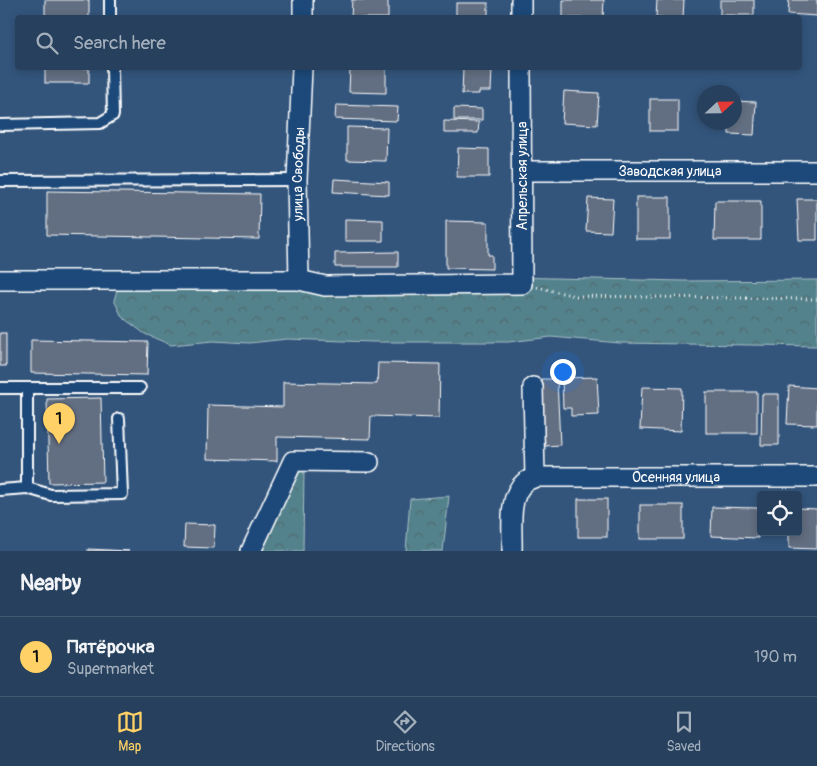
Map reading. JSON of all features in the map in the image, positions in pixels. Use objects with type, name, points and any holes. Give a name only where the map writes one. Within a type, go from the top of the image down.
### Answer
[{"type":"street","points":[[303,0],[303,15]]},
{"type":"street","points":[[521,0],[521,15]]},
{"type":"street","name":"улица Свободы","points":[[300,280],[297,180],[302,70]]},
{"type":"street","name":"Апрельская улица","points":[[521,70],[522,284]]},
{"type":"street","name":"Заводская улица","points":[[522,170],[817,171]]},
{"type":"street","points":[[0,280],[300,280],[325,286],[522,284]]},
{"type":"street","points":[[512,551],[513,506],[517,492],[525,482],[535,477],[533,387]]},
{"type":"street","points":[[251,551],[293,461],[369,462]]},
{"type":"street","name":"Осенняя улица","points":[[535,477],[817,477]]},
{"type":"lane","points":[[110,0],[110,15]]},
{"type":"lane","points":[[0,125],[100,123],[113,115],[112,70]]},
{"type":"lane","points":[[0,181],[297,180]]},
{"type":"lane","points":[[0,388],[140,388]]},
{"type":"lane","points":[[26,488],[27,388]]},
{"type":"lane","points":[[0,490],[26,488],[51,495],[122,494],[120,419]]},
{"type":"path","points":[[522,284],[576,296],[817,299]]},
{"type":"green space","points":[[509,277],[683,281],[817,280],[817,346],[620,343],[551,337],[508,342],[373,342],[287,339],[249,343],[213,341],[171,345],[145,334],[122,317],[114,300],[118,287]]},
{"type":"green space","points":[[304,468],[303,551],[259,551],[281,490]]},
{"type":"green space","points":[[449,496],[443,551],[406,551],[410,499]]},
{"type":"building","points":[[45,0],[89,0],[89,15],[45,15]]},
{"type":"building","points":[[352,0],[388,0],[388,15],[351,15]]},
{"type":"building","points":[[563,0],[604,0],[603,15],[563,15]]},
{"type":"building","points":[[657,0],[684,0],[683,15],[656,15]]},
{"type":"building","points":[[720,0],[754,0],[754,15],[720,15]]},
{"type":"building","points":[[789,0],[817,0],[817,16],[788,14]]},
{"type":"building","points":[[456,3],[488,3],[488,15],[456,15]]},
{"type":"building","points":[[45,70],[89,70],[89,83],[45,83]]},
{"type":"building","points":[[350,70],[386,70],[386,93],[349,92]]},
{"type":"building","points":[[463,70],[492,70],[491,91],[479,91],[479,94],[462,94]]},
{"type":"building","points":[[564,91],[599,93],[597,125],[562,123]]},
{"type":"building","points":[[650,99],[678,99],[678,131],[650,131]]},
{"type":"building","points":[[742,101],[756,102],[754,135],[729,134],[729,130],[742,130]]},
{"type":"building","points":[[336,105],[398,107],[397,121],[335,119]]},
{"type":"building","points":[[454,108],[482,109],[482,120],[454,120]]},
{"type":"building","points":[[444,121],[479,122],[478,133],[444,133]]},
{"type":"building","points":[[347,127],[387,128],[386,161],[347,160]]},
{"type":"building","points":[[458,148],[489,149],[489,177],[457,177]]},
{"type":"building","points":[[334,179],[389,182],[389,195],[333,192]]},
{"type":"building","points":[[47,191],[260,194],[259,239],[47,235]]},
{"type":"building","points":[[636,197],[670,197],[670,239],[636,239]]},
{"type":"building","points":[[588,198],[613,199],[611,232],[586,231]]},
{"type":"building","points":[[797,199],[817,199],[817,240],[799,240]]},
{"type":"building","points":[[715,201],[761,201],[761,240],[714,240]]},
{"type":"building","points":[[345,219],[383,220],[383,241],[345,241]]},
{"type":"building","points":[[446,221],[488,222],[488,255],[492,255],[492,269],[446,268]]},
{"type":"building","points":[[398,252],[398,267],[335,267],[335,253]]},
{"type":"building","points":[[0,333],[6,333],[6,366],[0,366]]},
{"type":"building","points":[[31,340],[148,342],[147,375],[31,373]]},
{"type":"building","points":[[378,363],[440,364],[439,418],[371,416],[370,439],[277,437],[277,461],[207,459],[208,405],[283,407],[283,382],[377,384]]},
{"type":"building","points":[[597,377],[599,415],[571,416],[571,408],[563,408],[562,378]]},
{"type":"building","points":[[541,379],[557,379],[560,445],[545,446]]},
{"type":"building","points":[[789,386],[817,388],[817,425],[787,424]]},
{"type":"building","points":[[642,387],[682,388],[681,431],[640,429]]},
{"type":"building","points":[[706,392],[757,392],[757,433],[706,433]]},
{"type":"building","points":[[762,394],[779,394],[779,445],[761,445]]},
{"type":"building","points":[[101,398],[103,482],[49,483],[47,399]]},
{"type":"building","points":[[578,499],[607,499],[607,537],[578,537]]},
{"type":"building","points":[[640,505],[683,505],[683,539],[640,539]]},
{"type":"building","points":[[712,507],[757,508],[758,538],[711,536]]},
{"type":"building","points":[[802,508],[817,509],[817,549],[789,548],[789,536],[802,536]]},
{"type":"building","points":[[185,524],[215,525],[214,548],[184,547]]},
{"type":"building","points":[[88,549],[129,551],[88,551]]},
{"type":"place","name":"Пятёрочка","points":[[59,444]]}]
